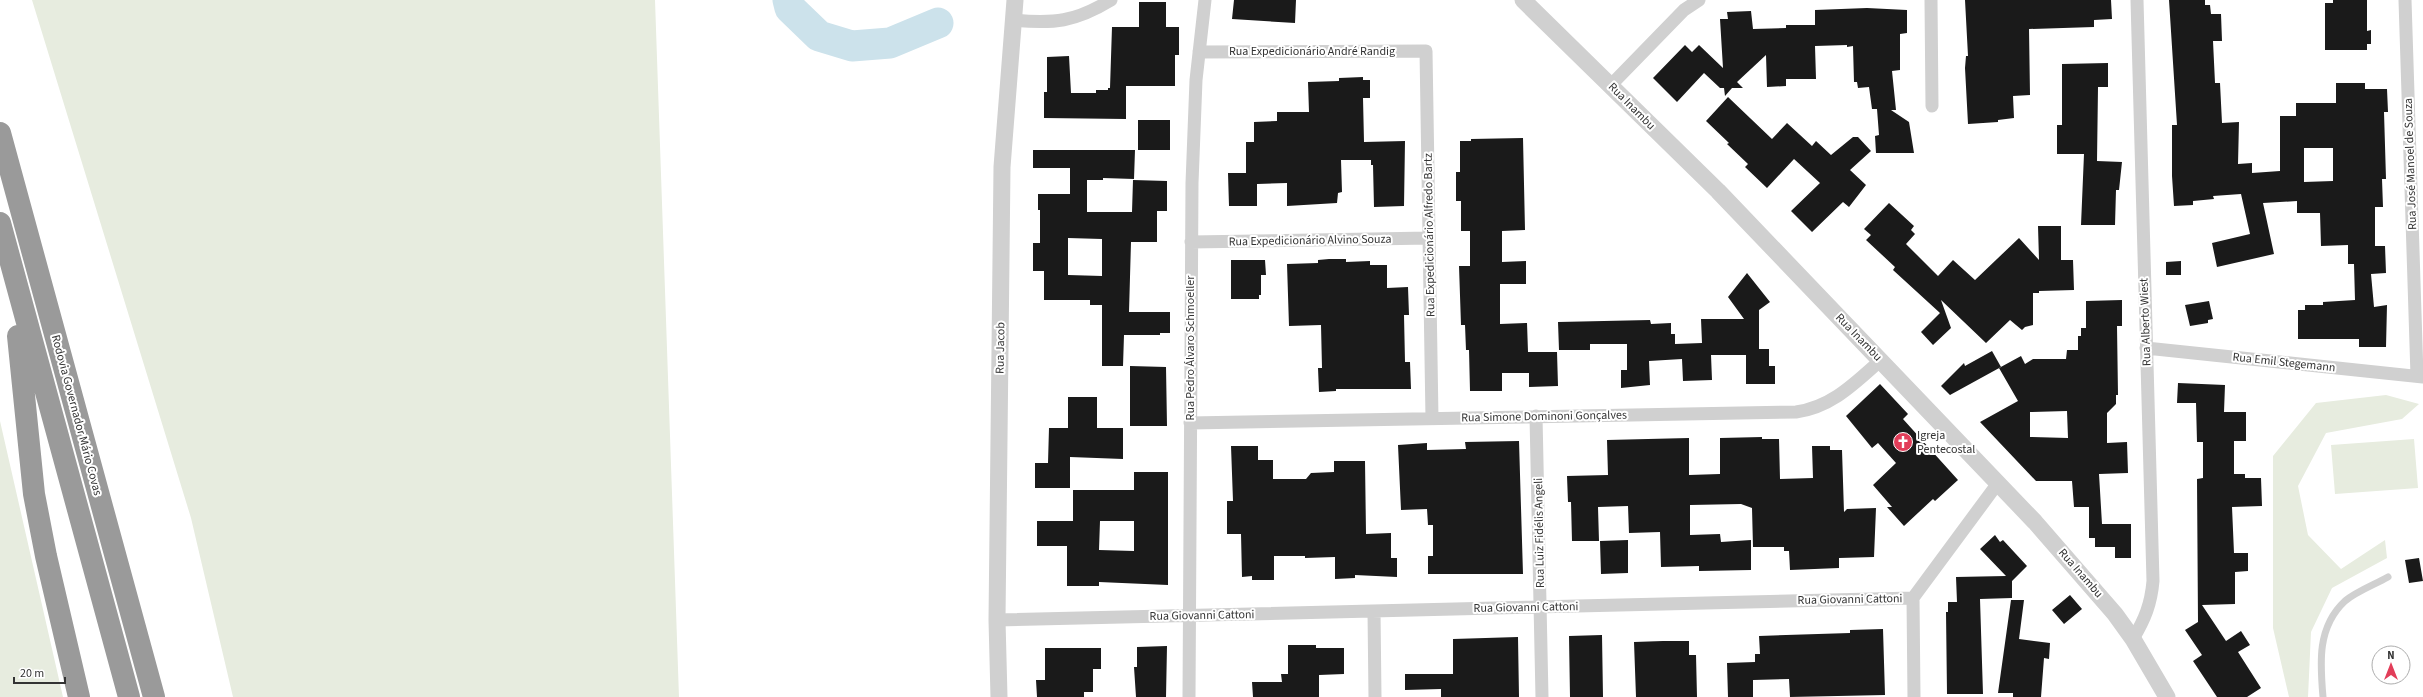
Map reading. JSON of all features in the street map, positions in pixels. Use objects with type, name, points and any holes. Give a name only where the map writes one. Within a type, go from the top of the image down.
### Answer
[{"type":"highway","name":"Rodovia Governador Mário Covas","points":[[0,133],[154,697]]},
{"type":"highway","name":"Rodovia Governador Mário Covas","points":[[0,223],[12,275],[128,697]]},
{"type":"highway","points":[[12,275],[34,494],[46,556],[79,697]]},
{"type":"street","name":"Rua Jacob","points":[[999,697],[997,620],[1002,167],[1012,20],[1015,0]]},
{"type":"street","points":[[1012,20],[1058,22],[1097,8],[1111,0]]},
{"type":"street","name":"Rua Pedro Álvaro Schmoeller","points":[[1189,697],[1191,242],[1193,140],[1199,52],[1205,0]]},
{"type":"street","name":"Rua Inambu","points":[[1523,0],[1724,196],[1998,483],[2076,568],[2115,614],[2133,639],[2168,697]]},
{"type":"street","points":[[1611,85],[1684,10],[1699,0]]},
{"type":"street","points":[[1931,0],[1932,106]]},
{"type":"street","name":"Rua Alberto Wiest","points":[[2133,639],[2145,620],[2151,602],[2153,581],[2137,0]]},
{"type":"street","name":"Rua José Manoel de Souza","points":[[2405,0],[2420,376]]},
{"type":"street","name":"Rua Expedicionário André Randig","points":[[1199,52],[1426,51]]},
{"type":"street","name":"Rua Expedicionário Alfredo Bartz","points":[[1426,51],[1432,418]]},
{"type":"street","name":"Rua Expedicionário Alvino Souza","points":[[1191,242],[1429,238]]},
{"type":"street","name":"Rua Emil Stegemann","points":[[2146,348],[2420,376]]},
{"type":"street","name":"Rua Simone Dominoni Gonçalves","points":[[1190,423],[1808,410],[1836,399],[1881,360]]},
{"type":"street","name":"Rua Luiz Fidélis Angeli","points":[[1536,416],[1542,697]]},
{"type":"street","name":"Rua Giovanni Cattoni","points":[[997,620],[1913,598],[1998,483]]},
{"type":"street","points":[[1913,598],[1914,697]]},
{"type":"street","points":[[1374,611],[1375,697]]},
{"type":"lane","points":[[2323,697],[2320,663],[2323,639],[2332,618],[2345,602],[2388,577]]},
{"type":"shaded area","points":[[32,0],[655,0],[679,697],[233,697],[191,518]]},
{"type":"shaded area","points":[[2386,395],[2419,404],[2402,419],[2326,433],[2298,486],[2308,535],[2341,569],[2385,540],[2387,558],[2332,588],[2311,632],[2308,697],[2289,697],[2273,628],[2273,456],[2316,403]]},
{"type":"shaded area","points":[[0,421],[63,697],[0,697]]},
{"type":"shaded area","points":[[2414,439],[2418,488],[2335,494],[2331,445]]},
{"type":"building","points":[[1234,0],[1296,0],[1295,23],[1232,19]]},
{"type":"building","points":[[1965,0],[2111,0],[2112,19],[2094,20],[2094,27],[2029,29],[2030,95],[2013,96],[2014,118],[1998,120],[1998,122],[1968,124],[1965,68],[1966,56],[1968,56]]},
{"type":"building","points":[[2169,0],[2205,0],[2205,5],[2210,5],[2211,14],[2221,14],[2222,41],[2213,41],[2215,83],[2220,83],[2222,123],[2239,122],[2238,164],[2252,163],[2252,173],[2280,171],[2280,116],[2296,116],[2296,103],[2336,103],[2336,83],[2365,83],[2365,89],[2387,89],[2388,112],[2384,112],[2386,179],[2382,179],[2383,207],[2375,207],[2375,246],[2385,246],[2386,273],[2371,274],[2374,307],[2387,305],[2386,347],[2359,347],[2359,339],[2298,339],[2298,310],[2305,310],[2305,305],[2323,305],[2323,302],[2355,300],[2354,264],[2348,264],[2348,245],[2321,246],[2320,213],[2297,213],[2297,201],[2263,203],[2274,254],[2217,267],[2212,243],[2250,234],[2241,194],[2213,196],[2214,199],[2193,201],[2193,205],[2174,206],[2172,176],[2172,125],[2177,125]],"holes":[[[2304,148],[2333,148],[2333,181],[2304,182]]]},
{"type":"building","points":[[2333,0],[2367,0],[2367,31],[2371,30],[2371,44],[2367,44],[2367,50],[2325,50],[2325,3],[2333,3]]},
{"type":"building","points":[[1139,2],[1166,2],[1166,27],[1179,27],[1179,55],[1175,55],[1175,86],[1126,86],[1126,119],[1044,118],[1044,92],[1047,92],[1047,57],[1069,56],[1071,93],[1096,93],[1096,90],[1108,90],[1108,88],[1110,88],[1112,27],[1139,27]]},
{"type":"building","points":[[1867,8],[1907,10],[1907,33],[1900,34],[1900,70],[1892,71],[1896,110],[1891,110],[1909,122],[1914,153],[1876,153],[1875,136],[1879,135],[1877,109],[1872,109],[1869,87],[1858,88],[1857,82],[1854,82],[1853,46],[1815,46],[1816,79],[1786,79],[1786,86],[1767,87],[1766,55],[1737,82],[1743,88],[1732,88],[1725,96],[1724,88],[1720,88],[1704,73],[1677,102],[1653,78],[1685,45],[1692,52],[1699,45],[1723,68],[1720,19],[1728,19],[1727,12],[1751,11],[1753,29],[1786,28],[1786,25],[1815,25],[1815,10]]},
{"type":"building","points":[[2108,63],[2108,87],[2098,87],[2097,161],[2122,162],[2119,190],[2116,190],[2115,225],[2081,225],[2084,154],[2057,154],[2057,125],[2062,125],[2062,64]]},
{"type":"building","points":[[1363,77],[1363,80],[1370,80],[1370,98],[1363,98],[1364,142],[1405,141],[1404,206],[1374,207],[1373,165],[1371,165],[1371,160],[1341,160],[1342,192],[1338,193],[1337,203],[1287,206],[1287,183],[1257,184],[1257,206],[1229,206],[1228,173],[1246,173],[1246,142],[1254,142],[1254,122],[1277,121],[1277,112],[1309,112],[1308,82],[1339,81],[1339,78]]},
{"type":"building","points":[[1728,97],[1772,139],[1787,123],[1812,146],[1816,141],[1831,155],[1853,137],[1858,137],[1871,151],[1850,170],[1866,185],[1849,207],[1843,202],[1812,232],[1791,211],[1820,183],[1794,159],[1767,188],[1745,167],[1748,164],[1727,144],[1729,143],[1706,121]]},
{"type":"building","points":[[1138,120],[1170,120],[1170,150],[1138,150]]},
{"type":"building","points":[[1523,138],[1525,230],[1502,231],[1502,262],[1526,261],[1526,284],[1500,284],[1500,324],[1527,323],[1528,352],[1557,352],[1558,386],[1529,387],[1529,373],[1502,373],[1502,391],[1470,391],[1469,350],[1466,350],[1465,325],[1461,325],[1459,266],[1470,266],[1470,231],[1461,231],[1461,201],[1456,201],[1456,172],[1460,172],[1460,141],[1471,141],[1471,139]]},
{"type":"building","points":[[1033,150],[1135,150],[1134,179],[1103,178],[1103,180],[1087,180],[1087,212],[1132,212],[1133,180],[1167,181],[1167,211],[1157,211],[1157,242],[1131,242],[1129,312],[1170,312],[1170,333],[1160,333],[1160,335],[1124,335],[1123,366],[1102,366],[1102,305],[1090,305],[1090,300],[1044,300],[1044,271],[1033,271],[1033,243],[1040,243],[1040,210],[1038,210],[1038,194],[1070,194],[1070,168],[1033,168]],"holes":[[[1068,238],[1102,239],[1102,276],[1068,275]]]},
{"type":"building","points":[[1889,203],[1914,226],[1911,230],[1915,234],[1906,244],[1938,276],[1953,260],[1975,280],[2019,238],[2039,260],[2038,226],[2061,226],[2061,260],[2073,260],[2074,290],[2039,291],[2039,293],[2033,293],[2033,325],[2025,327],[2022,330],[2010,320],[1986,343],[1941,300],[1951,328],[1933,345],[1921,332],[1940,313],[1893,270],[1895,267],[1866,240],[1871,235],[1864,229]]},
{"type":"building","points":[[1346,259],[1346,262],[1370,261],[1370,265],[1387,265],[1387,288],[1408,287],[1409,315],[1404,315],[1405,362],[1410,362],[1411,389],[1336,389],[1336,391],[1319,392],[1318,368],[1322,368],[1321,325],[1289,326],[1287,264],[1318,263],[1318,260]]},
{"type":"building","points":[[1231,260],[1265,260],[1266,275],[1261,275],[1261,295],[1259,295],[1259,299],[1231,299]]},
{"type":"building","points":[[2181,261],[2181,275],[2166,275],[2166,262]]},
{"type":"building","points":[[1747,273],[1770,302],[1759,310],[1759,349],[1769,349],[1769,366],[1775,366],[1775,384],[1746,384],[1746,355],[1711,355],[1712,380],[1683,381],[1682,359],[1649,361],[1650,385],[1621,388],[1621,370],[1627,370],[1627,344],[1590,344],[1590,350],[1559,350],[1558,322],[1650,320],[1651,324],[1671,323],[1671,334],[1675,334],[1675,344],[1702,343],[1701,319],[1744,319],[1728,297]]},
{"type":"building","points":[[2122,300],[2122,326],[2117,326],[2118,395],[2116,395],[2116,404],[2107,413],[2107,443],[2127,442],[2128,473],[2099,474],[2102,524],[2131,524],[2131,558],[2115,558],[2115,547],[2095,547],[2095,538],[2089,538],[2089,507],[2074,507],[2072,481],[2036,481],[1980,422],[2018,401],[1999,368],[2021,356],[2025,364],[2033,359],[2066,359],[2067,350],[2078,350],[2078,336],[2081,336],[2081,328],[2086,328],[2086,301]],"holes":[[[2067,411],[2068,438],[2030,437],[2030,412]]]},
{"type":"building","points":[[2209,301],[2213,319],[2208,320],[2208,323],[2190,326],[2185,305]]},
{"type":"building","points":[[1992,351],[2001,367],[1950,395],[1941,386],[1964,363],[1965,366]]},
{"type":"building","points":[[1130,366],[1166,367],[1167,426],[1130,426]]},
{"type":"building","points":[[2178,383],[2225,385],[2224,412],[2246,412],[2246,441],[2234,441],[2234,474],[2245,474],[2245,478],[2261,478],[2262,506],[2232,507],[2234,553],[2248,553],[2248,571],[2235,572],[2235,604],[2202,605],[2226,641],[2241,631],[2250,645],[2238,652],[2261,688],[2247,697],[2217,697],[2193,661],[2202,655],[2185,630],[2198,622],[2197,479],[2203,478],[2203,442],[2197,442],[2196,403],[2177,403]]},
{"type":"building","points":[[1880,384],[1908,414],[1903,419],[1958,480],[1935,501],[1933,499],[1904,526],[1887,507],[1892,507],[1873,485],[1896,463],[1878,443],[1872,448],[1846,416]]},
{"type":"building","points":[[1068,397],[1097,397],[1097,428],[1123,428],[1123,459],[1070,457],[1070,488],[1035,488],[1035,463],[1048,463],[1049,428],[1068,428]]},
{"type":"building","points":[[1762,437],[1762,439],[1779,439],[1780,479],[1813,478],[1812,446],[1830,446],[1830,450],[1842,450],[1844,512],[1847,509],[1876,508],[1874,557],[1839,558],[1839,568],[1790,570],[1789,551],[1784,551],[1784,547],[1753,547],[1752,508],[1741,504],[1690,505],[1690,535],[1720,534],[1721,542],[1751,540],[1751,570],[1699,571],[1699,566],[1661,567],[1660,532],[1629,533],[1628,506],[1598,507],[1599,541],[1572,541],[1571,502],[1568,502],[1567,476],[1608,475],[1607,440],[1689,438],[1689,475],[1720,474],[1720,438]]},
{"type":"building","points":[[1519,441],[1523,574],[1428,574],[1428,556],[1433,556],[1433,525],[1428,525],[1427,509],[1401,510],[1398,445],[1427,443],[1427,450],[1466,449],[1465,442]]},
{"type":"building","points":[[1231,446],[1258,446],[1258,460],[1273,460],[1273,479],[1306,479],[1311,473],[1334,472],[1334,461],[1365,461],[1366,534],[1391,533],[1391,558],[1397,558],[1397,577],[1355,575],[1355,578],[1335,579],[1335,557],[1305,558],[1305,556],[1274,556],[1274,580],[1252,580],[1252,576],[1242,577],[1241,534],[1227,534],[1227,501],[1233,501]]},
{"type":"building","points":[[1134,472],[1168,472],[1168,585],[1099,582],[1099,586],[1067,586],[1067,546],[1037,546],[1037,521],[1073,521],[1073,490],[1134,490]],"holes":[[[1100,521],[1134,521],[1134,551],[1099,550]]]},
{"type":"building","points":[[1995,535],[2000,542],[2003,540],[2027,566],[2012,581],[2012,598],[1980,599],[1983,694],[1947,694],[1946,612],[1948,612],[1948,602],[1957,602],[1956,577],[2006,576],[1980,549]]},
{"type":"building","points":[[1628,540],[1628,573],[1601,574],[1600,541]]},
{"type":"building","points":[[2419,558],[2423,581],[2409,583],[2405,560]]},
{"type":"building","points":[[2070,595],[2082,609],[2064,624],[2052,610]]},
{"type":"building","points":[[2011,600],[2024,600],[2019,639],[2050,643],[2049,659],[2044,658],[2041,697],[2013,697],[2013,693],[1998,693]]},
{"type":"building","points":[[1883,629],[1885,695],[1790,697],[1789,679],[1753,680],[1753,697],[1728,697],[1727,663],[1755,662],[1755,654],[1760,654],[1759,636],[1850,633],[1850,630]]},
{"type":"building","points":[[1602,635],[1603,697],[1570,697],[1569,636]]},
{"type":"building","points":[[1518,637],[1519,697],[1441,697],[1441,689],[1405,690],[1405,674],[1453,674],[1453,639]]},
{"type":"building","points":[[1689,641],[1689,655],[1696,655],[1697,697],[1636,697],[1634,642]]},
{"type":"building","points":[[1288,645],[1316,645],[1316,648],[1344,648],[1344,674],[1319,675],[1319,697],[1253,697],[1252,682],[1282,682],[1281,674],[1288,674]]},
{"type":"building","points":[[1167,646],[1166,697],[1136,697],[1134,667],[1137,667],[1137,647]]},
{"type":"building","points":[[1045,648],[1101,648],[1101,669],[1093,669],[1093,692],[1084,692],[1084,697],[1037,697],[1036,680],[1045,680]]},
{"type":"waterway","points":[[788,0],[790,8],[819,36],[852,46],[890,43],[938,23]]},
{"type":"place","name":"Igreja Pentecostal","points":[[1903,442]]}]
